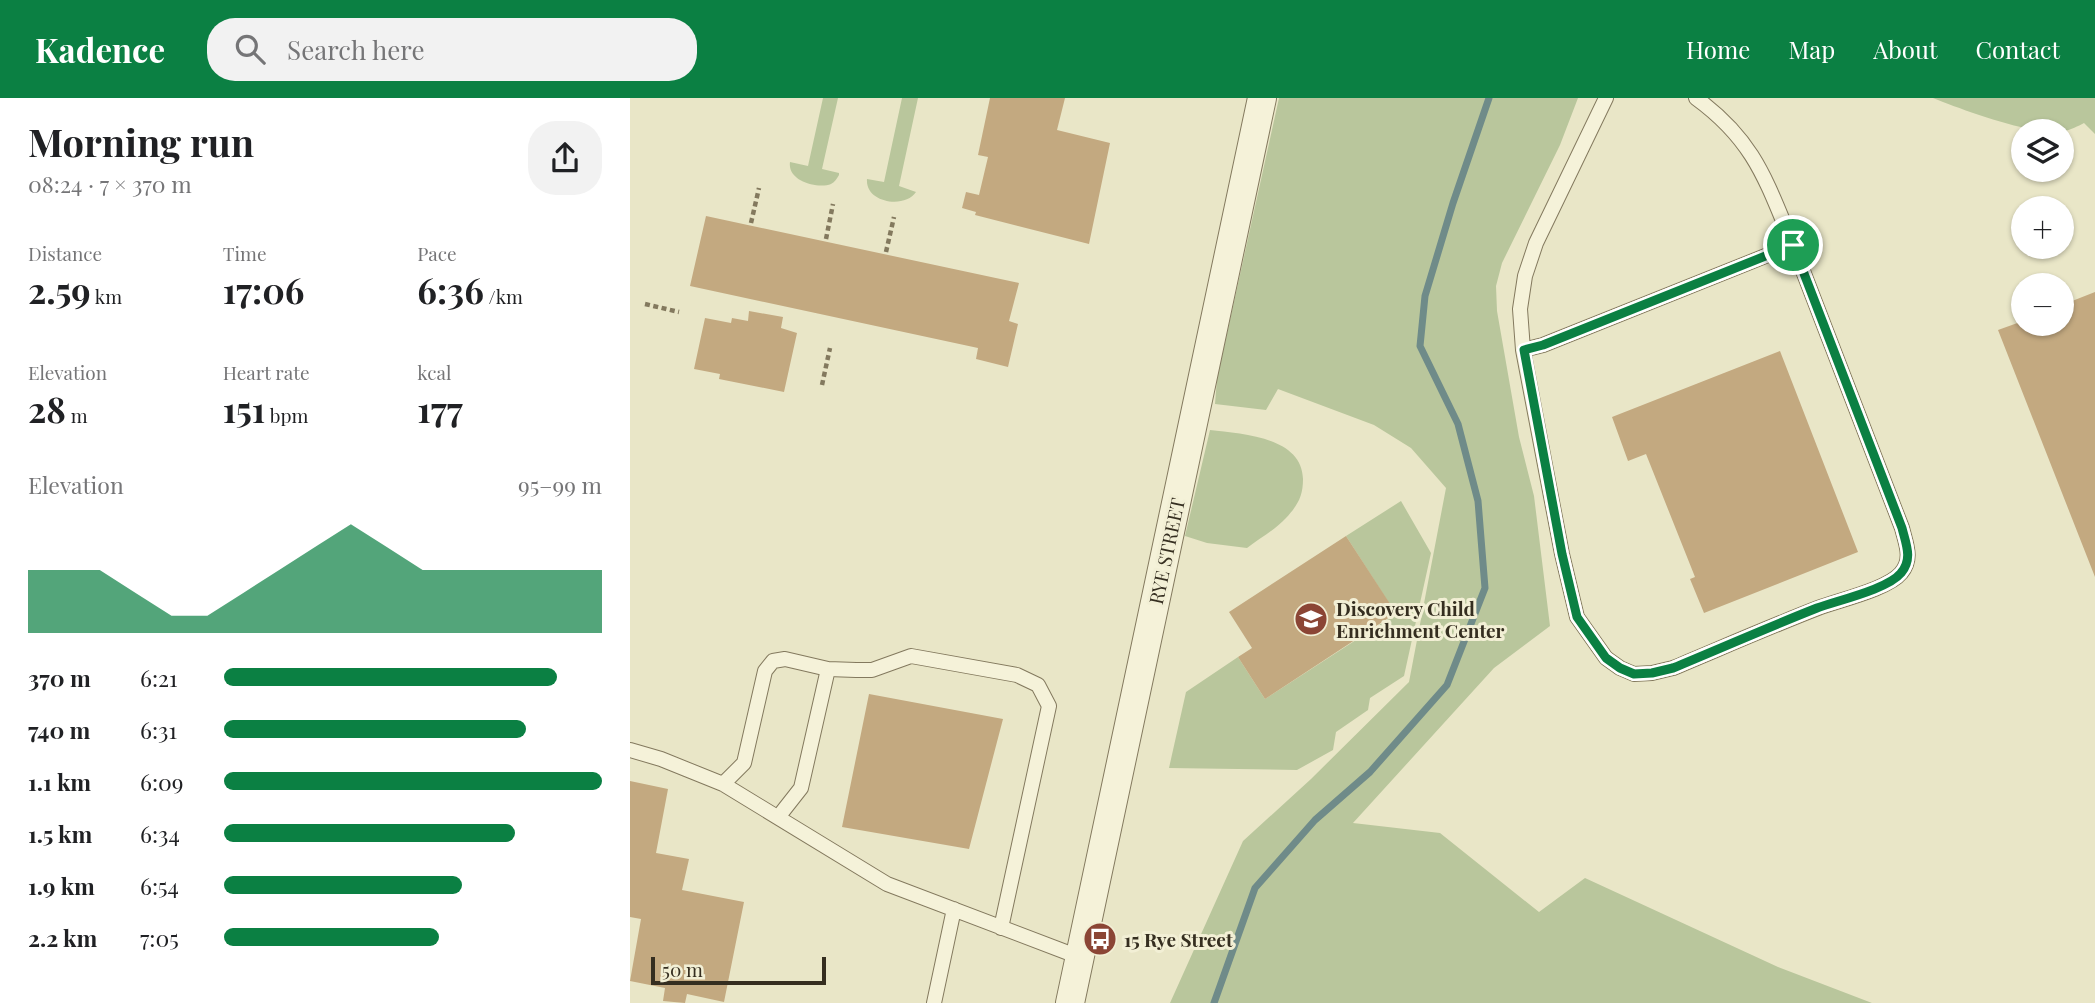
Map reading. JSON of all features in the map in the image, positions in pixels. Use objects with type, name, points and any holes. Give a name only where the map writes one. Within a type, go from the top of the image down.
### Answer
[{"type":"street","name":"RYE STREET","points":[[1069,1003],[1262,98]]},
{"type":"lane","points":[[1606,98],[1536,243],[1525,276],[1520,309],[1524,350],[1562,554],[1577,617],[1606,658],[1634,674],[1673,668],[1818,608],[1886,585],[1900,575],[1907,564],[1909,551],[1793,245],[1758,163],[1746,144],[1716,113],[1696,98]]},
{"type":"lane","points":[[1524,350],[1543,345],[1793,245]]},
{"type":"lane","points":[[723,784],[744,763],[765,671],[773,661],[785,659],[828,669],[872,670],[911,656],[1017,676],[1038,685],[1049,706],[1001,928]]},
{"type":"lane","points":[[779,816],[800,788],[828,669]]},
{"type":"lane","points":[[630,750],[661,759],[723,784],[887,884],[1079,957]]},
{"type":"lane","points":[[934,1003],[954,909]]},
{"type":"path","points":[[751,222],[759,188]]},
{"type":"path","points":[[826,239],[833,204]]},
{"type":"path","points":[[887,252],[894,217]]},
{"type":"path","points":[[645,304],[678,312]]},
{"type":"path","points":[[822,385],[830,348]]},
{"type":"green space","points":[[823,98],[838,98],[822,169],[839,175],[831,184],[812,185],[793,175],[790,162],[808,166]]},
{"type":"green space","points":[[902,98],[918,98],[899,186],[916,192],[903,201],[895,202],[872,194],[867,179],[884,182]]},
{"type":"green space","points":[[1279,98],[1578,98],[1560,145],[1502,263],[1496,286],[1497,311],[1519,437],[1534,496],[1550,626],[1494,668],[1353,823],[1440,833],[1539,912],[1585,878],[1778,967],[1872,1003],[1170,1003],[1243,841],[1311,779],[1409,682],[1446,488],[1411,448],[1374,425],[1278,389],[1266,410],[1215,404],[1217,379]]},
{"type":"green space","points":[[1933,98],[2095,98],[2095,134],[2084,123],[2074,128],[2074,119],[2011,119],[2011,124]]},
{"type":"green space","points":[[1210,430],[1268,440],[1292,454],[1300,465],[1303,485],[1297,504],[1273,530],[1247,548],[1207,543],[1185,536]]},
{"type":"green space","points":[[1401,501],[1431,553],[1404,676],[1370,698],[1368,710],[1336,732],[1333,750],[1297,770],[1169,768],[1186,692],[1238,657],[1265,699],[1396,614],[1346,536]]},
{"type":"building","points":[[990,98],[1065,98],[1057,130],[1110,143],[1089,244],[975,215],[976,212],[962,208],[966,192],[979,195],[988,157],[978,155]]},
{"type":"building","points":[[706,216],[1019,283],[1009,321],[1018,324],[1008,367],[976,359],[978,348],[690,286]]},
{"type":"building","points":[[2095,292],[2095,577],[1998,330],[2011,325],[2011,336],[2074,336],[2074,300]]},
{"type":"building","points":[[749,311],[783,317],[781,328],[797,333],[784,392],[719,379],[720,374],[694,369],[705,318],[731,323],[732,318],[748,321]]},
{"type":"building","points":[[1780,351],[1858,552],[1704,613],[1690,579],[1695,577],[1646,454],[1628,461],[1612,417]]},
{"type":"building","name":"Discovery Child Enrichment Center","points":[[1346,536],[1396,613],[1265,699],[1238,657],[1252,648],[1229,612]]},
{"type":"building","points":[[869,694],[1003,719],[969,849],[842,827]]},
{"type":"building","points":[[630,781],[668,789],[656,853],[689,859],[682,890],[744,902],[724,1002],[687,994],[685,1003],[663,1001],[665,988],[630,981],[641,919],[630,917]]},
{"type":"waterway","points":[[1214,1003],[1255,888],[1315,820],[1370,772],[1447,685],[1485,588],[1478,501],[1458,424],[1420,346],[1425,296],[1489,98]]},
{"type":"place","name":"Discovery Child Enrichment Center","points":[[1311,619]]},
{"type":"place","name":"15 Rye Street","points":[[1100,939]]},
{"type":"route","points":[[1793,245],[1902,528],[1909,551],[1907,564],[1900,575],[1886,585],[1818,608],[1673,668],[1634,674],[1606,658],[1577,617],[1562,554],[1524,350],[1543,345],[1793,245]]}]
